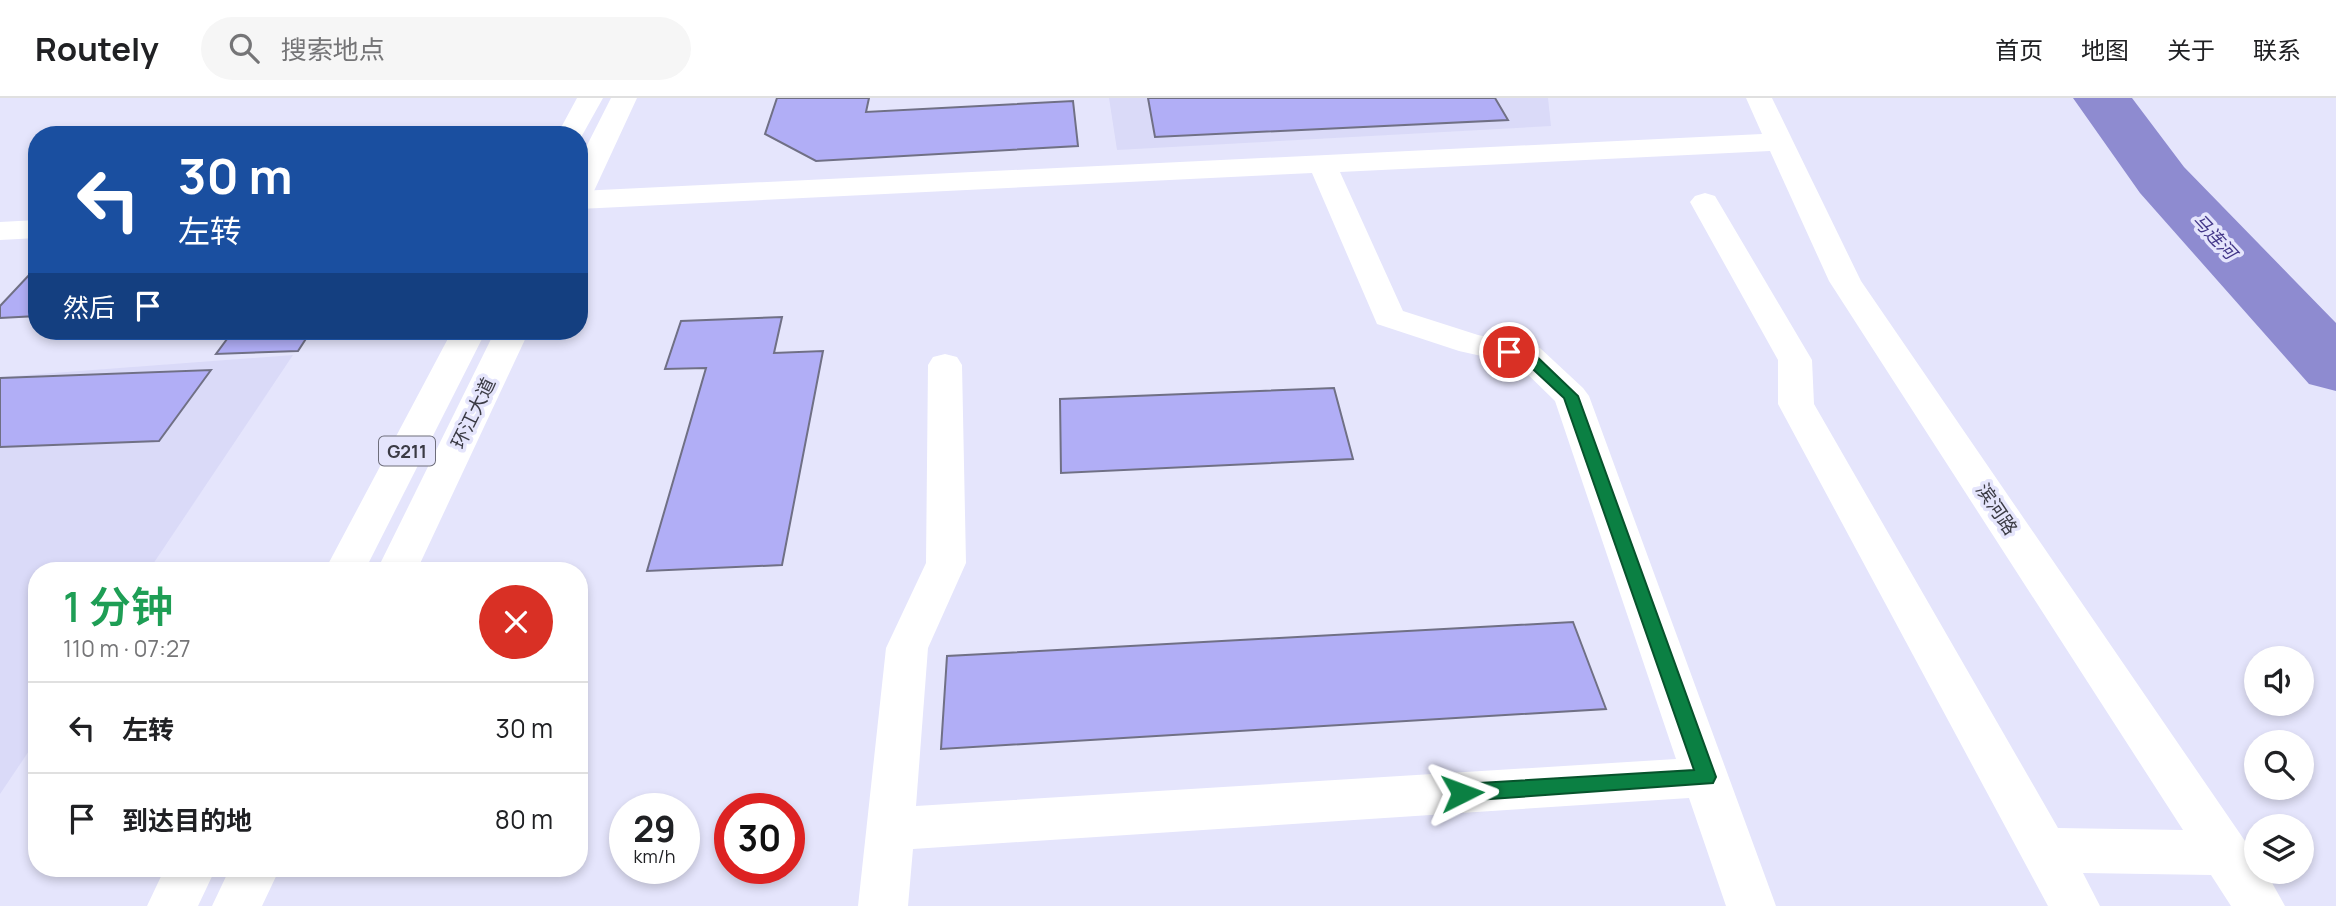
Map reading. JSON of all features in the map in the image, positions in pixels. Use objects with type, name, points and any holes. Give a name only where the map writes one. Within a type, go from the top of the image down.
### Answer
[{"type":"main road","points":[[576,126],[590,98]]},
{"type":"main road","points":[[588,172],[624,98]]},
{"type":"main road","name":"滨河路","points":[[1759,98],[1777,142],[1845,281],[2260,906]]},
{"type":"main road","points":[[588,200],[1777,142]]},
{"type":"main road","points":[[1322,164],[1389,317],[1471,344],[1528,356],[1571,396],[1751,906]]},
{"type":"main road","points":[[1705,202],[1794,360],[1796,404],[2075,906]]},
{"type":"main road","points":[[0,231],[28,229]]},
{"type":"main road","name":"环江大道","points":[[349,562],[464,340]]},
{"type":"main road","name":"环江大道","points":[[401,562],[508,340]]},
{"type":"main road","points":[[883,906],[907,648],[946,563],[944,365]]},
{"type":"main road","points":[[892,829],[1706,777]]},
{"type":"main road","points":[[2043,850],[2225,853]]},
{"type":"main road","points":[[172,906],[186,877]]},
{"type":"main road","points":[[236,906],[250,877]]},
{"type":"shaded area","points":[[1109,98],[1548,98],[1551,126],[1117,150]]},
{"type":"shaded area","points":[[293,355],[154,562],[28,562],[28,752],[0,794],[0,377]]},
{"type":"building","points":[[777,98],[869,98],[866,112],[1073,101],[1078,146],[816,161],[765,134]]},
{"type":"building","points":[[1148,98],[1495,98],[1508,120],[1155,137]]},
{"type":"building","points":[[28,276],[28,316],[0,318],[0,306]]},
{"type":"building","points":[[782,317],[774,353],[823,351],[782,565],[647,571],[706,368],[665,369],[681,321]]},
{"type":"building","points":[[226,340],[305,340],[298,351],[216,354]]},
{"type":"building","points":[[211,370],[159,441],[0,447],[0,378]]},
{"type":"building","points":[[1334,388],[1353,459],[1061,473],[1060,399]]},
{"type":"building","points":[[1573,622],[1606,709],[941,749],[947,656]]},
{"type":"waterway","name":"马连河","points":[[2102,98],[2162,180],[2336,367]]},
{"type":"route","points":[[1462,793],[1706,777],[1571,396],[1528,356],[1509,352]]}]
